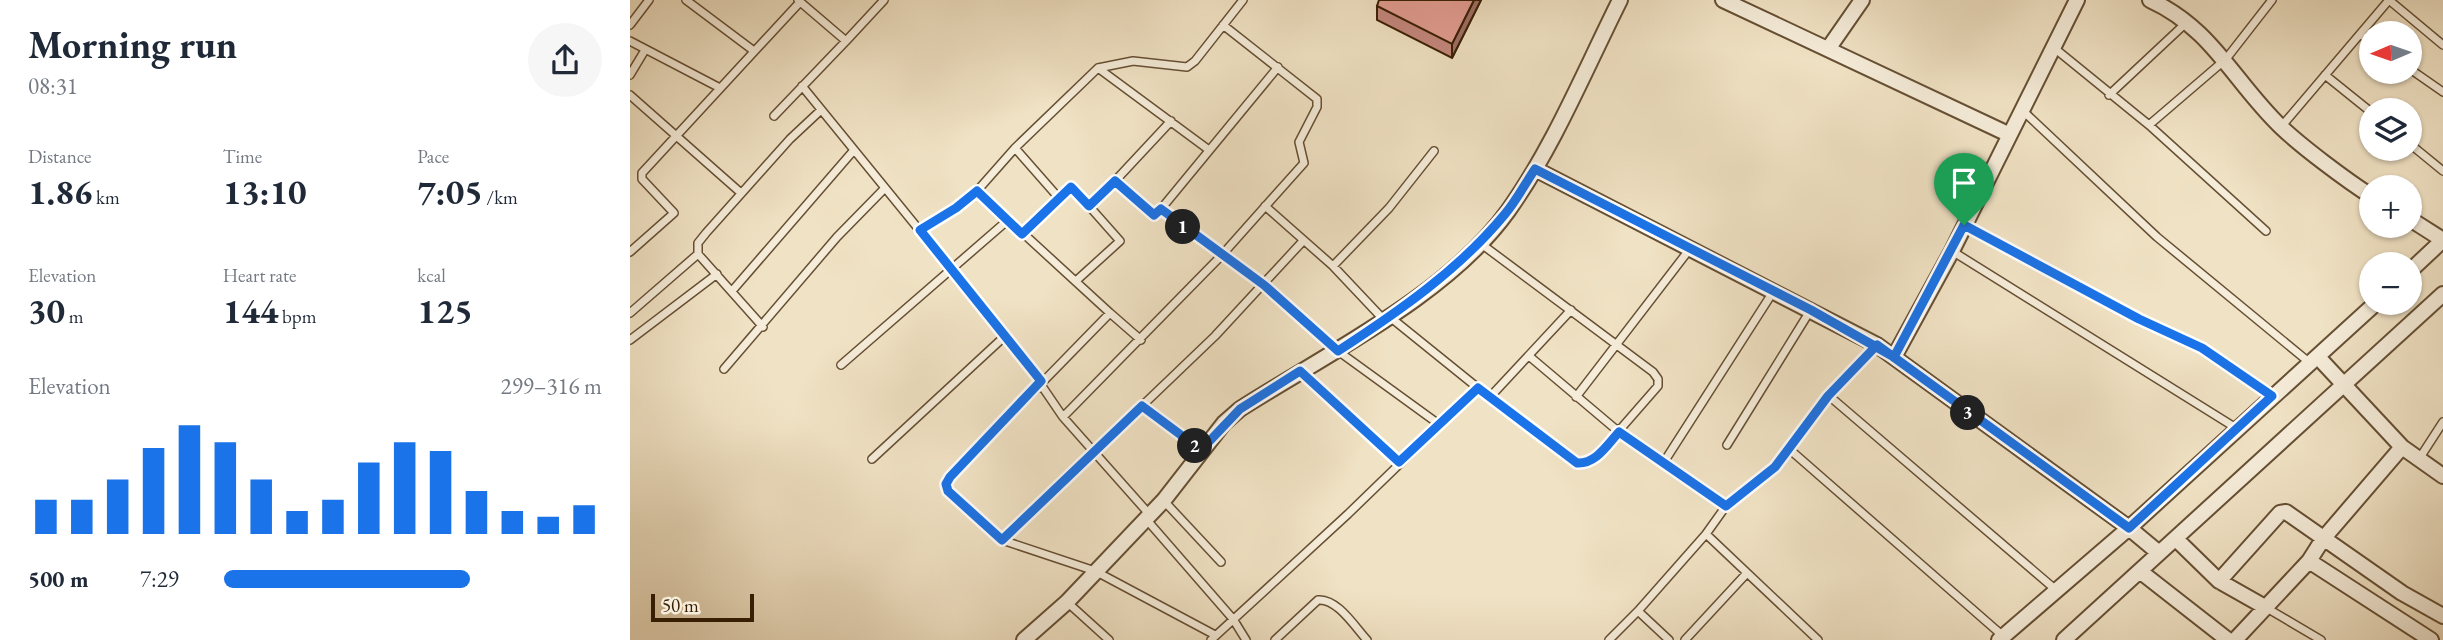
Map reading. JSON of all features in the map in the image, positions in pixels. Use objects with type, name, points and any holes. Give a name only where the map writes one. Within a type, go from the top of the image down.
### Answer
[{"type":"street","points":[[1024,640],[1067,602],[1164,500],[1201,450],[1240,409],[1300,371],[1338,351],[1387,318],[1479,242],[1506,213],[1535,169],[1620,0]]},
{"type":"street","points":[[1723,0],[2008,134]]},
{"type":"street","points":[[1828,49],[1862,0]]},
{"type":"street","points":[[1894,357],[1952,251],[2077,0]]},
{"type":"street","points":[[2150,0],[2188,22],[2226,59],[2281,127],[2359,187]]},
{"type":"street","points":[[1535,169],[1877,345],[2129,528],[2159,553]]},
{"type":"street","points":[[2422,227],[2443,240],[2422,260]]},
{"type":"street","points":[[2063,640],[2141,572],[2342,384],[2443,294]]},
{"type":"street","points":[[2001,638],[2129,528],[2362,315]]},
{"type":"street","points":[[2314,360],[2342,384],[2402,447],[2443,476]]},
{"type":"street","points":[[2235,640],[2309,561],[2323,539],[2402,447]]},
{"type":"street","points":[[2219,581],[2280,513],[2293,514],[2323,539],[2402,593],[2443,616]]},
{"type":"street","points":[[2176,539],[2219,581],[2265,607]]},
{"type":"street","points":[[2309,561],[2431,640]]},
{"type":"street","points":[[2141,572],[2228,640]]},
{"type":"lane","points":[[630,25],[649,0]]},
{"type":"lane","points":[[686,0],[754,51]]},
{"type":"lane","points":[[774,116],[884,0]]},
{"type":"lane","points":[[920,230],[956,208],[977,191],[1015,148],[1098,68],[1133,61],[1187,67],[1243,0]]},
{"type":"lane","points":[[2148,125],[2226,59],[2272,0]]},
{"type":"lane","points":[[2371,21],[2389,0],[2443,45]]},
{"type":"lane","points":[[630,252],[673,215],[673,210],[641,176],[799,1],[846,41]]},
{"type":"lane","points":[[2109,95],[2188,22]]},
{"type":"lane","points":[[1063,417],[1221,256],[1302,166],[1299,142],[1317,107],[1313,94],[1223,26]]},
{"type":"lane","points":[[2281,127],[2359,35]]},
{"type":"lane","points":[[630,41],[720,88]]},
{"type":"lane","points":[[2053,47],[2148,125],[2266,231]]},
{"type":"lane","points":[[630,75],[645,50]]},
{"type":"lane","points":[[1115,181],[1154,215],[1278,67]]},
{"type":"lane","points":[[1098,68],[1209,150]]},
{"type":"lane","points":[[2325,75],[2359,102]]},
{"type":"lane","points":[[2422,77],[2443,92]]},
{"type":"lane","points":[[802,86],[884,189],[953,269],[1041,381],[1063,417],[1233,620],[1246,640]]},
{"type":"lane","points":[[630,95],[741,194]]},
{"type":"lane","points":[[2021,109],[2157,237],[2314,360]]},
{"type":"lane","points":[[763,327],[698,254],[698,243],[821,110]]},
{"type":"lane","points":[[1089,206],[1171,121]]},
{"type":"lane","points":[[1015,148],[1058,197]]},
{"type":"lane","points":[[732,290],[854,150]]},
{"type":"lane","points":[[1333,267],[1389,208],[1434,151]]},
{"type":"lane","points":[[2422,154],[2443,171]]},
{"type":"lane","points":[[1022,234],[1071,187],[1120,242],[1077,280]]},
{"type":"lane","points":[[724,369],[763,327],[837,237],[884,189]]},
{"type":"lane","points":[[977,191],[1141,340]]},
{"type":"lane","points":[[1265,206],[1387,318],[1577,463],[1585,463],[1596,457],[1619,432],[1658,386],[1658,379],[1572,310],[1479,242]]},
{"type":"lane","points":[[1161,209],[1221,256],[1264,285],[1338,351],[1440,425]]},
{"type":"lane","points":[[841,365],[1008,220]]},
{"type":"lane","points":[[1964,225],[2139,319],[2202,348],[2272,396]]},
{"type":"lane","points":[[1002,540],[1264,285],[1303,241]]},
{"type":"lane","points":[[1576,397],[1689,250]]},
{"type":"lane","points":[[1952,251],[2236,428]]},
{"type":"lane","points":[[630,313],[698,254]]},
{"type":"lane","points":[[630,340],[717,274]]},
{"type":"lane","points":[[1664,462],[1773,292]]},
{"type":"lane","points":[[1490,397],[1572,310]]},
{"type":"lane","points":[[1727,445],[1811,310]]},
{"type":"lane","points":[[1110,313],[1041,381],[946,484],[948,491],[1002,540],[1095,571],[1213,638],[1348,514],[1478,388]]},
{"type":"lane","points":[[872,459],[1005,336]]},
{"type":"lane","points":[[1609,640],[1706,534],[1726,506],[1775,467],[1828,396],[1877,345]]},
{"type":"lane","points":[[1529,356],[1619,432],[1726,506]]},
{"type":"lane","points":[[1300,371],[1399,462]]},
{"type":"lane","points":[[1828,396],[2057,591]]},
{"type":"lane","points":[[1142,406],[1201,450]]},
{"type":"lane","points":[[2418,459],[2443,422]]},
{"type":"lane","points":[[1788,448],[2001,638]]},
{"type":"lane","points":[[1164,500],[1221,562]]},
{"type":"lane","points":[[1706,534],[1818,640]]},
{"type":"lane","points":[[1685,640],[1747,573]]},
{"type":"lane","points":[[1275,640],[1318,600],[1334,604],[1367,640]]},
{"type":"lane","points":[[1067,602],[1109,640]]},
{"type":"lane","points":[[2265,607],[2321,640]]},
{"type":"lane","points":[[1638,611],[1669,640]]},
{"type":"building","points":[[1379,0],[1474,0],[1452,44],[1377,6]]},
{"type":"route","points":[[1964,225],[1894,357],[1877,345],[1811,310],[1535,169],[1506,213],[1456,265],[1390,317],[1338,351],[1264,285],[1221,256],[1161,209],[1154,215],[1115,181],[1089,206],[1071,187],[1022,234],[977,191],[956,208],[920,230],[1041,381],[946,484],[948,491],[1002,540],[1142,406],[1201,450],[1240,409],[1300,371],[1399,462],[1478,388],[1577,463],[1585,463],[1596,457],[1619,432],[1726,506],[1775,467],[1812,414],[1877,345],[2129,528],[2272,396],[2202,348],[2139,319],[1964,225]]}]
